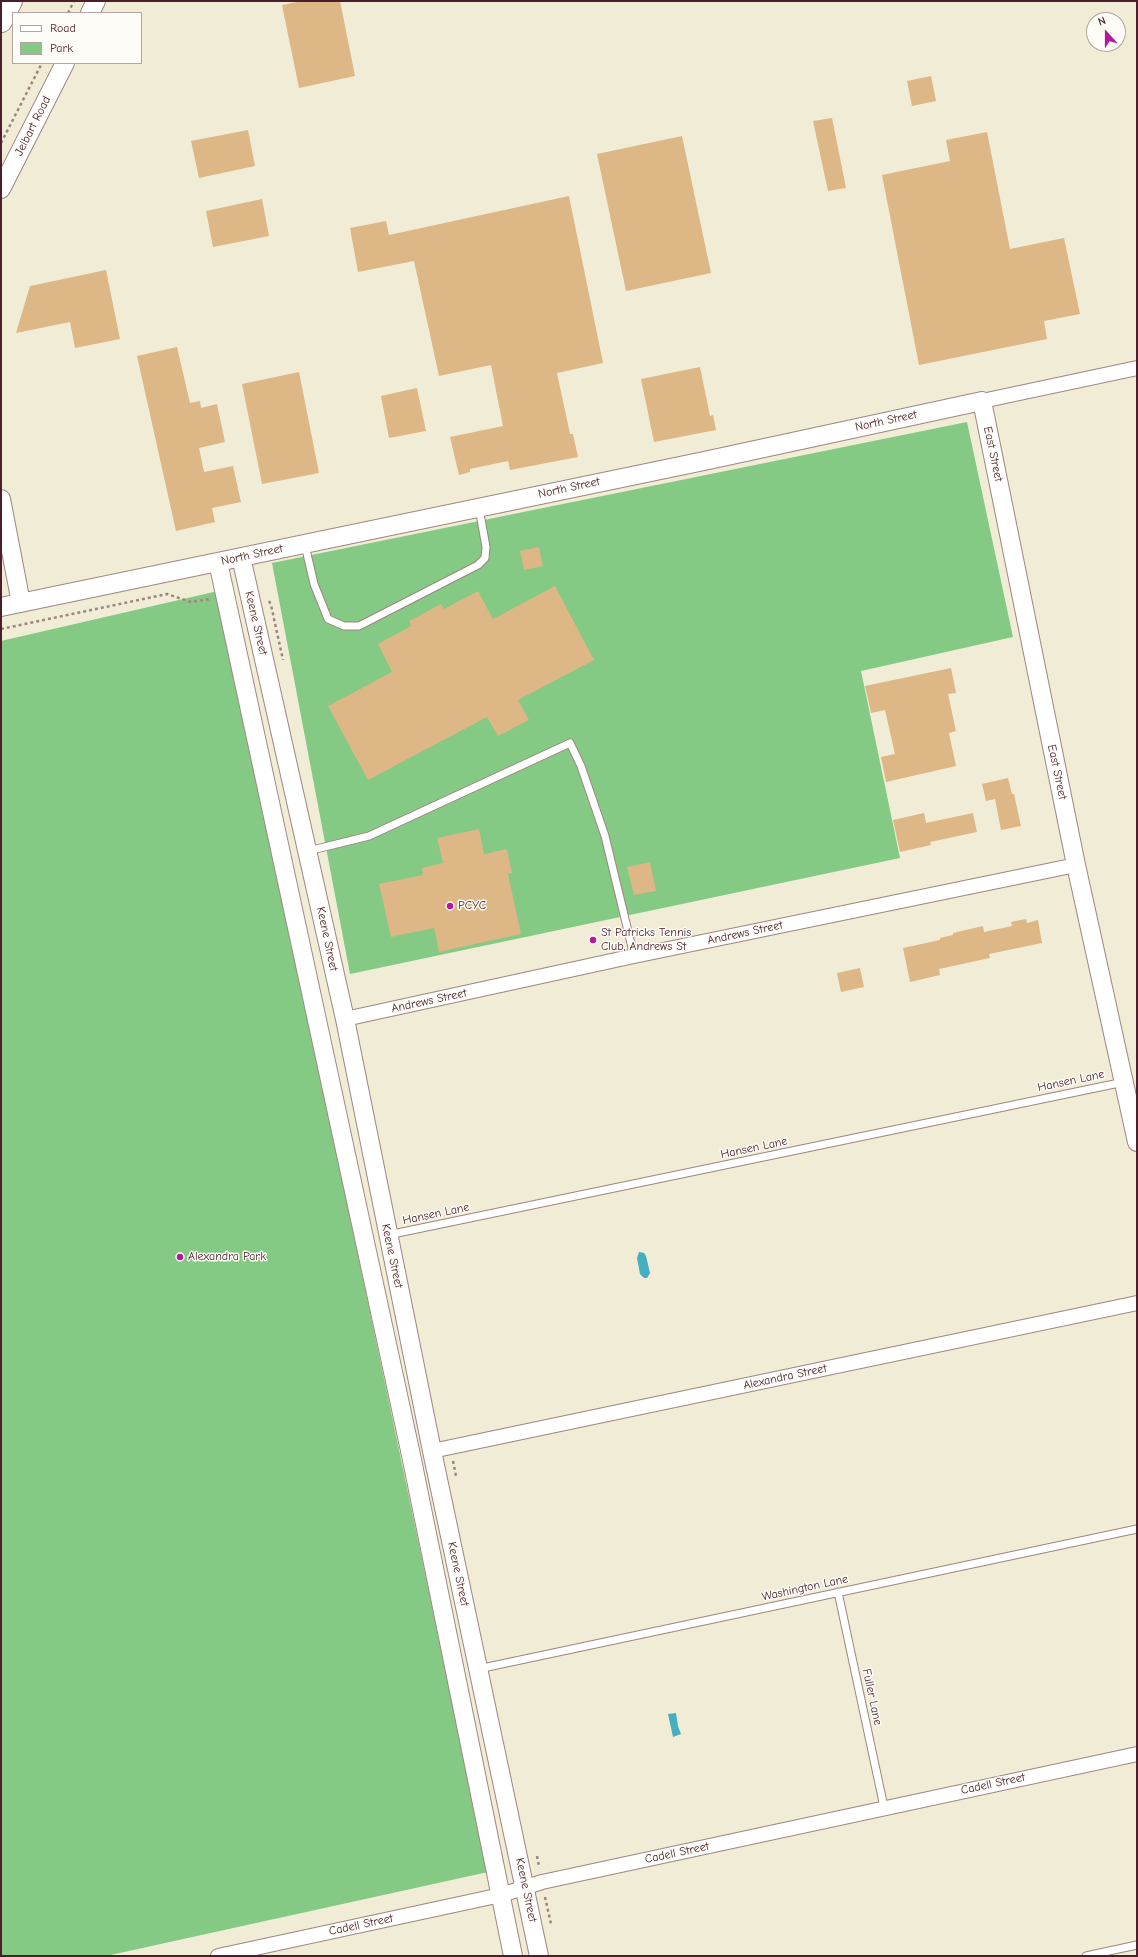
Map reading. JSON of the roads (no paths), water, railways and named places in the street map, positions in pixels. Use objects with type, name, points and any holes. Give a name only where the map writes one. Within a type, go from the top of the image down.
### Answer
[{"type":"highway","points":[[1,21],[11,1]]},
{"type":"street","points":[[90,12],[96,1]]},
{"type":"street","name":"Jelbart Road","points":[[1,189],[64,64]]},
{"type":"street","name":"North Street","points":[[1,607],[479,508],[1137,368]]},
{"type":"street","name":"East Street","points":[[982,401],[1076,865],[1137,1142]]},
{"type":"street","points":[[1,499],[21,603]]},
{"type":"street","name":"Keene Street","points":[[241,557],[345,1019],[432,1451],[539,1956]]},
{"type":"street","name":"Keene Street","points":[[218,562],[411,1455],[513,1956]]},
{"type":"street","name":"Andrews Street","points":[[345,1019],[634,956],[1076,865]]},
{"type":"street","points":[[318,1026],[345,1019]]},
{"type":"street","name":"Alexandra Street","points":[[432,1451],[1137,1303]]},
{"type":"street","points":[[411,1455],[432,1451]]},
{"type":"street","name":"Cadell Street","points":[[218,1956],[501,1895],[525,1886],[884,1807],[1137,1754]]},
{"type":"lane","points":[[305,544],[314,584],[328,619],[344,626],[359,626],[478,565],[485,558],[486,547],[479,508]]},
{"type":"lane","points":[[308,851],[369,836],[570,743],[581,766],[605,836],[634,956]]},
{"type":"lane","name":"Hansen Lane","points":[[388,1235],[1124,1082]]},
{"type":"lane","name":"Washington Lane","points":[[478,1669],[1137,1529]]},
{"type":"lane","name":"Fuller Lane","points":[[838,1592],[884,1807]]},
{"type":"lane","points":[[1086,1956],[1137,1945]]},
{"type":"water","points":[[639,1252],[644,1253],[646,1256],[650,1273],[647,1278],[644,1278],[640,1274],[637,1258]]},
{"type":"water","points":[[676,1713],[681,1734],[673,1737],[668,1714]]},
{"type":"place","name":"PCYC","points":[[450,906]]},
{"type":"place","name":"St Patricks Tennis Club, Andrews St","points":[[593,940]]},
{"type":"place","name":"Alexandra Park","points":[[180,1257]]}]
